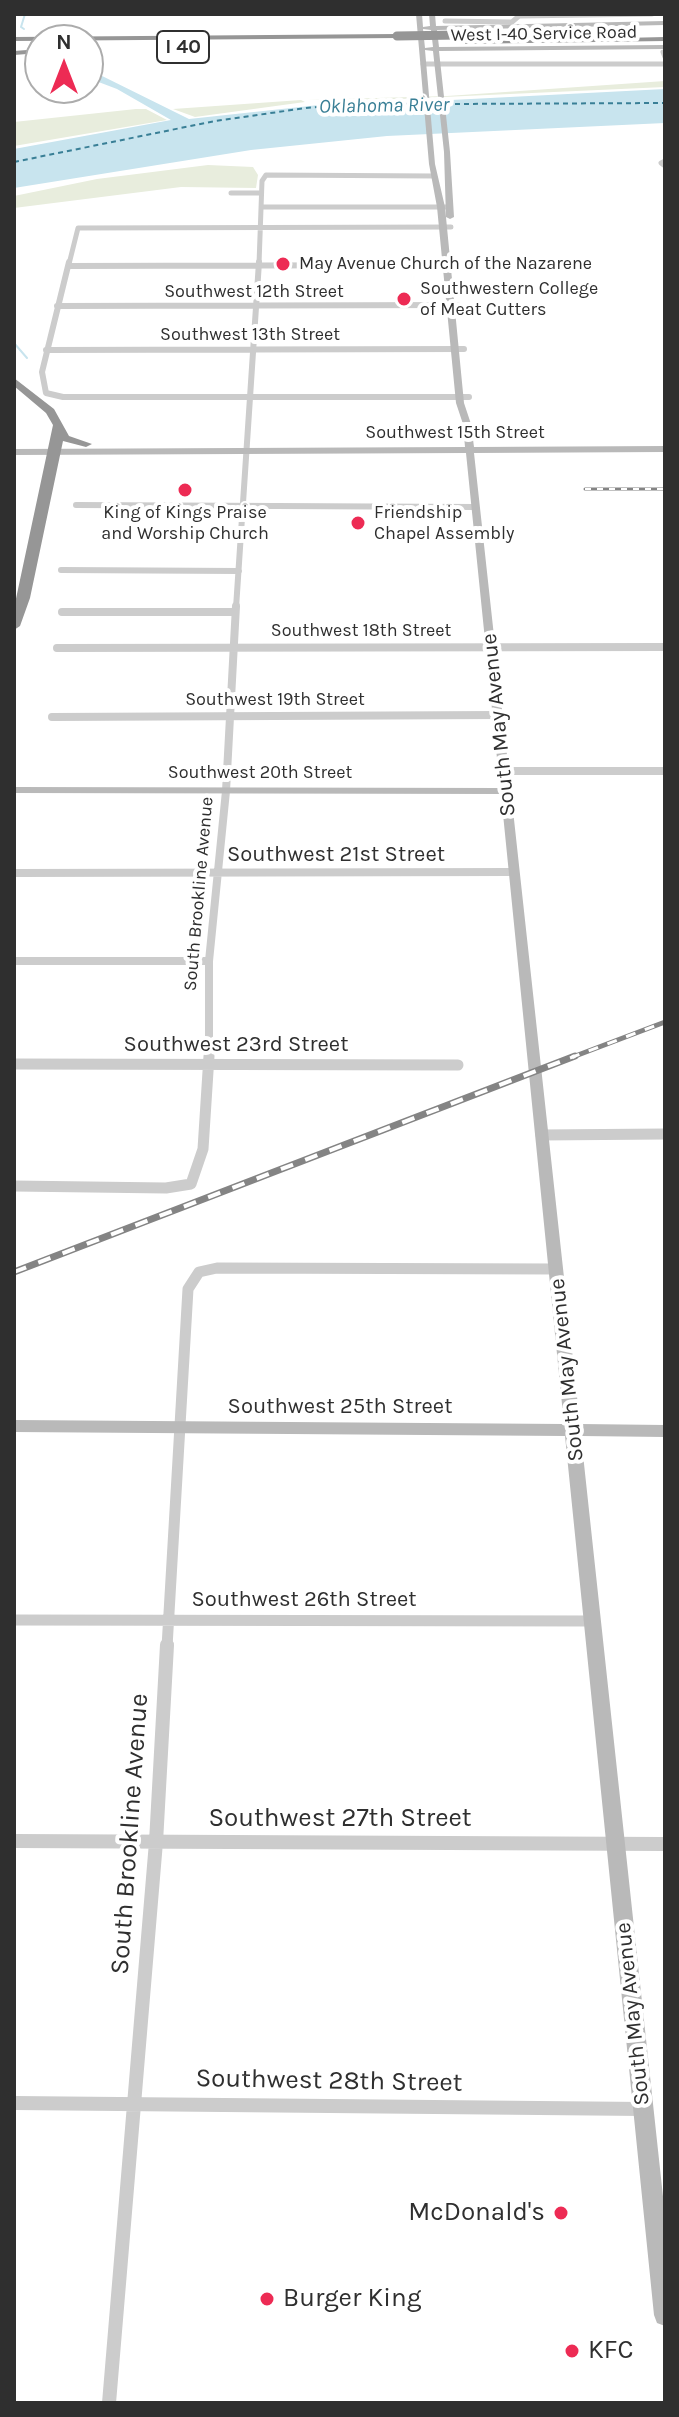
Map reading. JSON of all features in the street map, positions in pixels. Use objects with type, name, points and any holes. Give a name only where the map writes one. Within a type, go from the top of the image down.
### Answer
[{"type":"highway","name":"I 40","points":[[104,43],[458,39],[665,32]]},
{"type":"highway","name":"I 40","points":[[458,39],[665,47]]},
{"type":"highway","name":"I 40","points":[[104,49],[398,40]]},
{"type":"highway","points":[[104,43],[279,45]]},
{"type":"highway","points":[[14,381],[50,411],[59,425],[58,443],[24,598],[14,626]]},
{"type":"highway","points":[[58,443],[65,438],[86,444]]},
{"type":"main road","name":"South May Avenue","points":[[419,14],[434,176],[445,207]]},
{"type":"main road","name":"South May Avenue","points":[[432,14],[447,152],[445,207],[469,449],[665,2315]]},
{"type":"main road","name":"West I-40 Service Road","points":[[420,28],[665,23]]},
{"type":"main road","name":"West I-40 Service Road","points":[[422,49],[665,47]]},
{"type":"main road","name":"Southwest 15th Street","points":[[14,452],[58,443]]},
{"type":"main road","name":"Southwest 15th Street","points":[[14,445],[58,443],[114,448],[246,449],[665,449]]},
{"type":"main road","name":"Southwest 15th Street","points":[[86,444],[114,448]]},
{"type":"main road","name":"Southwest 20th Street","points":[[14,790],[506,791]]},
{"type":"main road","name":"Southwest 25th Street","points":[[14,1426],[665,1431]]},
{"type":"street","points":[[445,21],[512,22],[519,15],[653,15]]},
{"type":"street","points":[[423,64],[665,64]]},
{"type":"street","name":"South Brookline Avenue","points":[[14,1186],[166,1188],[191,1184],[203,1149],[209,1065],[209,961],[226,791],[241,507],[258,306],[262,227],[260,193],[266,175],[434,176]]},
{"type":"street","points":[[231,193],[260,193]]},
{"type":"street","points":[[261,207],[445,207]]},
{"type":"street","points":[[447,227],[78,228],[42,372],[46,393],[63,397],[464,397]]},
{"type":"street","points":[[68,266],[451,265]]},
{"type":"street","name":"Southwest 12th Street","points":[[57,306],[455,306]]},
{"type":"street","name":"Southwest 13th Street","points":[[46,350],[459,350]]},
{"type":"street","points":[[76,505],[475,507]]},
{"type":"street","points":[[61,570],[239,571]]},
{"type":"street","points":[[62,612],[235,612]]},
{"type":"street","name":"Southwest 18th Street","points":[[57,648],[665,647]]},
{"type":"street","name":"Southwest 19th Street","points":[[52,717],[498,715]]},
{"type":"street","points":[[504,771],[665,771]]},
{"type":"street","name":"Southwest 21st Street","points":[[14,873],[514,872]]},
{"type":"street","points":[[14,961],[209,961]]},
{"type":"street","name":"Southwest 23rd Street","points":[[14,1064],[458,1065]]},
{"type":"street","points":[[541,1135],[665,1134]]},
{"type":"street","name":"South Brookline Avenue","points":[[109,2403],[156,1842],[188,1289],[199,1272],[217,1268],[556,1269]]},
{"type":"street","name":"Southwest 26th Street","points":[[14,1620],[594,1621]]},
{"type":"street","name":"Southwest 27th Street","points":[[14,1841],[665,1844]]},
{"type":"street","name":"Southwest 28th Street","points":[[14,2103],[644,2109]]},
{"type":"green space","points":[[665,81],[665,87],[399,99],[307,100],[447,96]]},
{"type":"green space","points":[[305,102],[195,117],[173,109]]},
{"type":"green space","points":[[146,109],[167,120],[14,146],[14,122]]},
{"type":"green space","points":[[208,165],[253,167],[258,175],[256,188],[181,187],[14,208],[14,196],[97,179]]},
{"type":"water","name":"Oklahoma River","points":[[104,77],[189,119],[356,101],[393,103],[665,89],[665,123],[387,136],[251,150],[14,188],[14,149],[171,120],[104,84]]},
{"type":"waterway","points":[[24,29],[21,27],[25,14]]},
{"type":"waterway","points":[[14,343],[27,358]]},
{"type":"ferry route","points":[[446,104],[665,103]]},
{"type":"ferry route","points":[[14,162],[215,121],[306,108],[350,104],[424,104]]},
{"type":"railway","points":[[585,489],[665,489]]},
{"type":"railway","points":[[570,1058],[665,1022]]},
{"type":"railway","points":[[14,1272],[575,1056]]},
{"type":"place","name":"May Avenue Church of the Nazarene","points":[[283,264]]},
{"type":"place","name":"Southwestern College of Meat Cutters","points":[[404,299]]},
{"type":"place","name":"King of Kings Praise and Worship Church","points":[[185,490]]},
{"type":"place","name":"Friendship Chapel Assembly","points":[[358,523]]},
{"type":"place","name":"McDonald's","points":[[561,2213]]},
{"type":"place","name":"Burger King","points":[[267,2299]]},
{"type":"place","name":"KFC","points":[[572,2351]]}]
